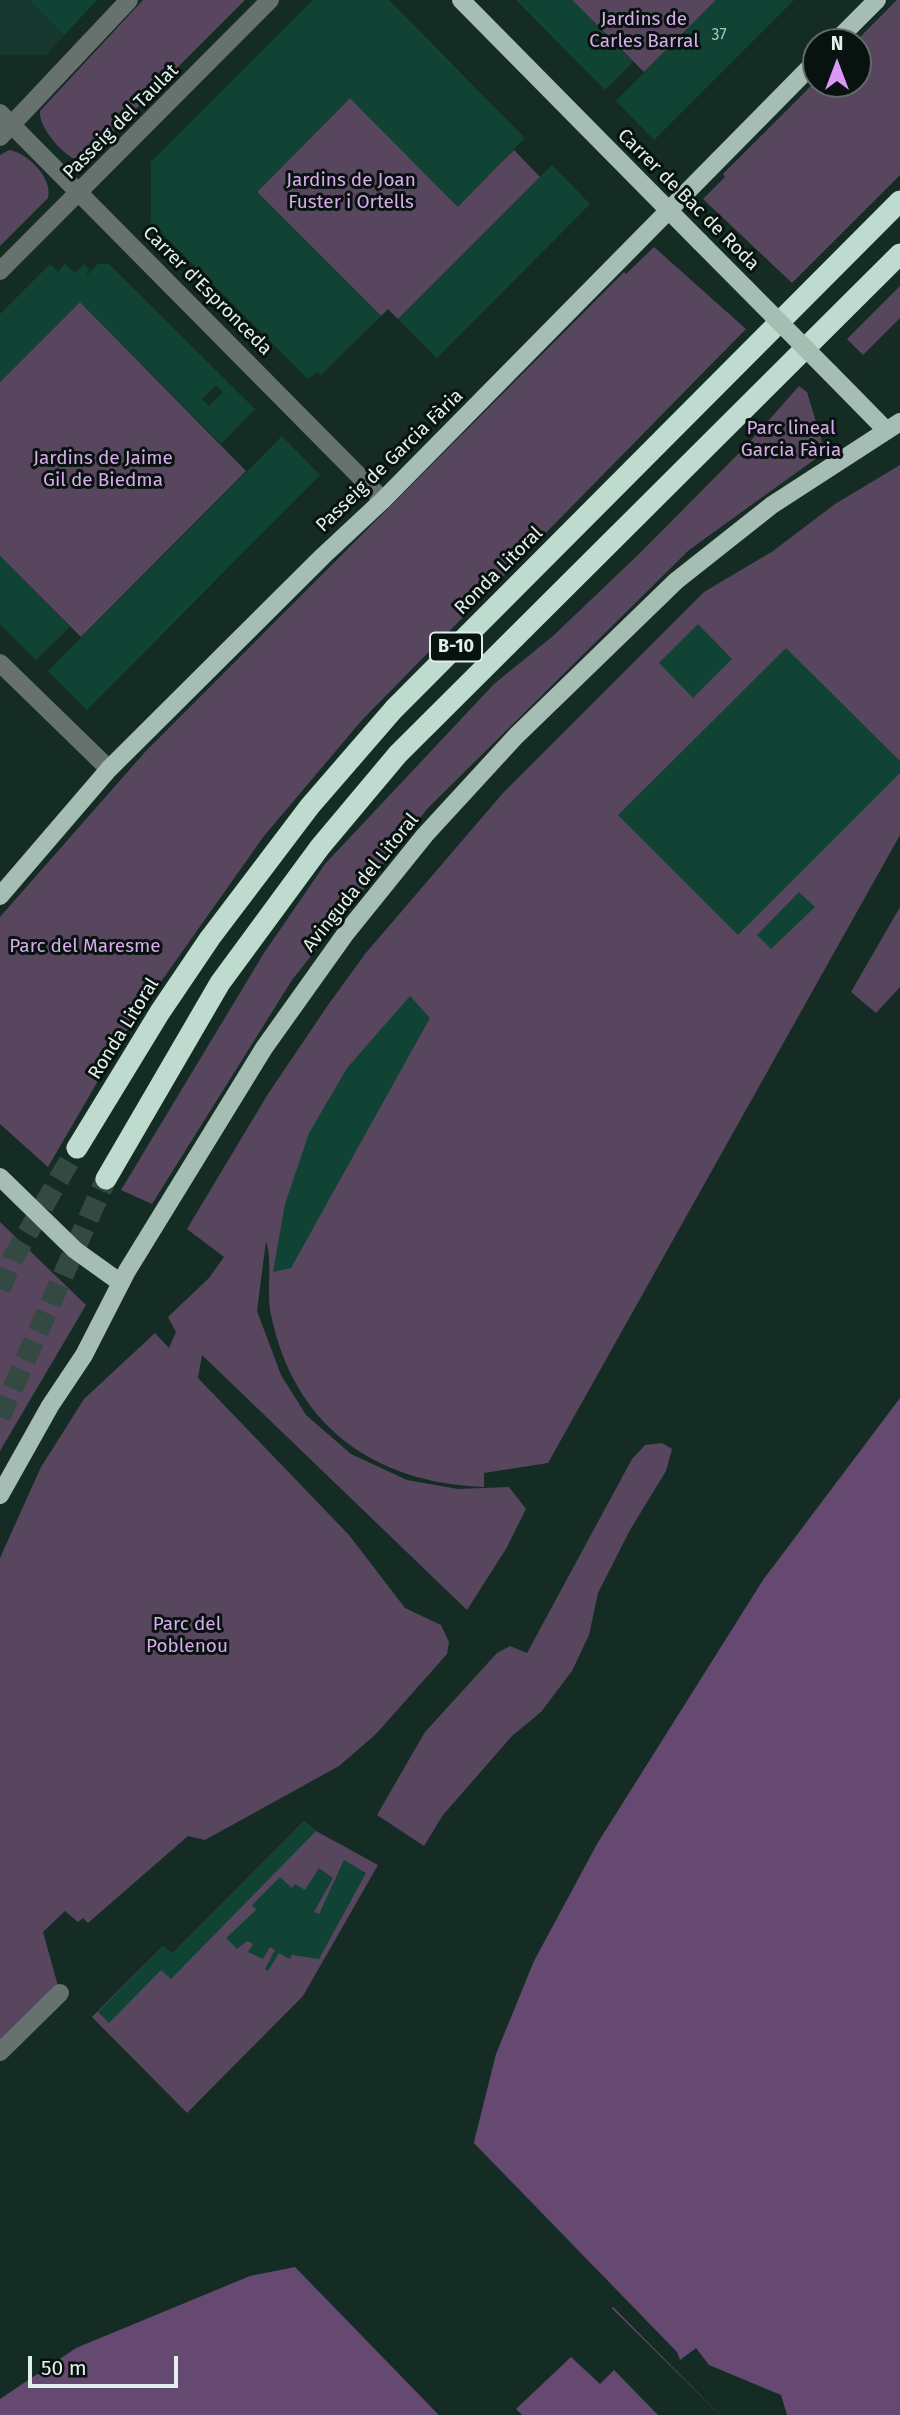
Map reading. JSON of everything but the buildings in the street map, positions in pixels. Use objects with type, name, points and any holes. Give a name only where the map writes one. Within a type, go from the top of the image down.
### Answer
[{"type":"highway","name":"Ronda Litoral","points":[[77,1148],[160,1012],[210,938],[310,806],[386,719],[900,201]]},
{"type":"highway","name":"B-10","points":[[106,1179],[220,983],[320,847],[398,754],[900,254]]},
{"type":"main road","name":"Carrer de Bac de Roda","points":[[461,0],[830,373],[893,426]]},
{"type":"main road","points":[[849,28],[877,0]]},
{"type":"main road","name":"Passeig de Garcia Fària","points":[[0,896],[108,769],[383,500],[802,75]]},
{"type":"main road","name":"Avinguda del Litoral","points":[[0,1495],[50,1406],[84,1355],[121,1283],[276,1030],[367,905],[450,807],[516,736],[676,581],[772,505],[893,426]]},
{"type":"main road","points":[[0,1177],[75,1250],[121,1283]]},
{"type":"street","points":[[4,125],[129,0]]},
{"type":"street","name":"Passeig del Taulat","points":[[0,271],[81,193],[270,0]]},
{"type":"street","name":"Carrer d'Espronceda","points":[[4,125],[81,193],[383,500]]},
{"type":"street","points":[[0,663],[108,769]]},
{"type":"street","points":[[0,2052],[60,1993]]},
{"type":"shaded area","points":[[0,0],[97,0],[46,55],[0,55]]},
{"type":"shaded area","points":[[900,1398],[900,2415],[720,2415],[468,2166],[496,2054],[534,1961],[597,1844],[763,1580]]},
{"type":"shaded area","points":[[295,2267],[439,2415],[0,2415],[0,2399],[76,2348],[250,2276]]},
{"type":"shaded area","points":[[571,2357],[600,2384],[614,2370],[658,2415],[522,2415],[516,2409]]},
{"type":"green space","points":[[143,0],[245,0],[90,155],[77,160],[63,151],[52,138],[43,124],[40,111]]},
{"type":"green space","name":"Jardins de Carles Barral","points":[[572,0],[716,0],[644,72]]},
{"type":"green space","points":[[900,0],[900,175],[792,283],[703,199],[725,177],[723,174],[802,95],[802,98],[872,98],[872,28],[869,28]]},
{"type":"green space","name":"Jardins de Joan Fuster i Ortells","points":[[350,98],[457,206],[514,150],[540,177],[398,319],[388,309],[381,316],[257,192]]},
{"type":"green space","points":[[9,150],[24,156],[38,168],[49,190],[48,198],[0,246],[0,155]]},
{"type":"green space","name":"Parc del Maresme","points":[[654,247],[746,329],[362,720],[264,836],[131,1024],[48,1167],[0,1124],[0,917],[145,752],[624,272],[626,274]]},
{"type":"green space","points":[[900,286],[900,318],[863,355],[847,339]]},
{"type":"green space","name":"Jardins de Jaime Gil de Biedma","points":[[80,302],[246,471],[81,637],[0,556],[0,382]]},
{"type":"green space","name":"Parc lineal Garcia Fària","points":[[799,386],[807,392],[825,452],[689,550],[428,808],[292,980],[152,1204],[121,1190],[264,953],[325,864],[494,684],[553,636],[641,552],[745,447]]},
{"type":"green space","name":"Parc del Poblenou","points":[[900,465],[900,835],[548,1463],[484,1473],[484,1487],[444,1483],[407,1474],[374,1460],[344,1441],[319,1417],[298,1388],[282,1354],[271,1315],[266,1241],[257,1311],[281,1375],[306,1415],[351,1454],[407,1480],[458,1489],[509,1487],[526,1509],[506,1549],[467,1610],[202,1355],[198,1378],[349,1535],[405,1608],[441,1625],[449,1642],[447,1654],[376,1734],[339,1766],[205,1840],[188,1836],[88,1923],[83,1918],[78,1922],[65,1911],[43,1932],[60,1993],[0,2055],[0,1558],[41,1467],[84,1399],[155,1333],[169,1348],[176,1332],[168,1317],[209,1278],[224,1257],[187,1229],[268,1094],[365,954],[503,793],[704,592],[773,551],[835,504]]},
{"type":"green space","points":[[900,907],[900,987],[876,1013],[851,992]]},
{"type":"green space","points":[[0,1222],[86,1305],[0,1451]]},
{"type":"green space","points":[[662,1443],[672,1449],[666,1471],[630,1530],[598,1593],[589,1635],[572,1671],[541,1712],[512,1736],[443,1815],[424,1846],[377,1815],[425,1732],[497,1653],[510,1646],[527,1653],[632,1459],[645,1445]]},
{"type":"green space","points":[[304,1821],[316,1831],[378,1865],[303,1996],[187,2113],[92,2017],[163,1946],[172,1954]]},
{"type":"pier","points":[[471,2140],[677,2352],[680,2360],[696,2348],[709,2365],[781,2395],[787,2415],[720,2415],[613,2307],[610,2309],[466,2168]]},
{"type":"pier","points":[[293,2264],[298,2265],[443,2415],[439,2415]]},
{"type":"tunnel","points":[[0,1289],[13,1258],[77,1148]]},
{"type":"tunnel","points":[[0,1417],[106,1179]]}]
